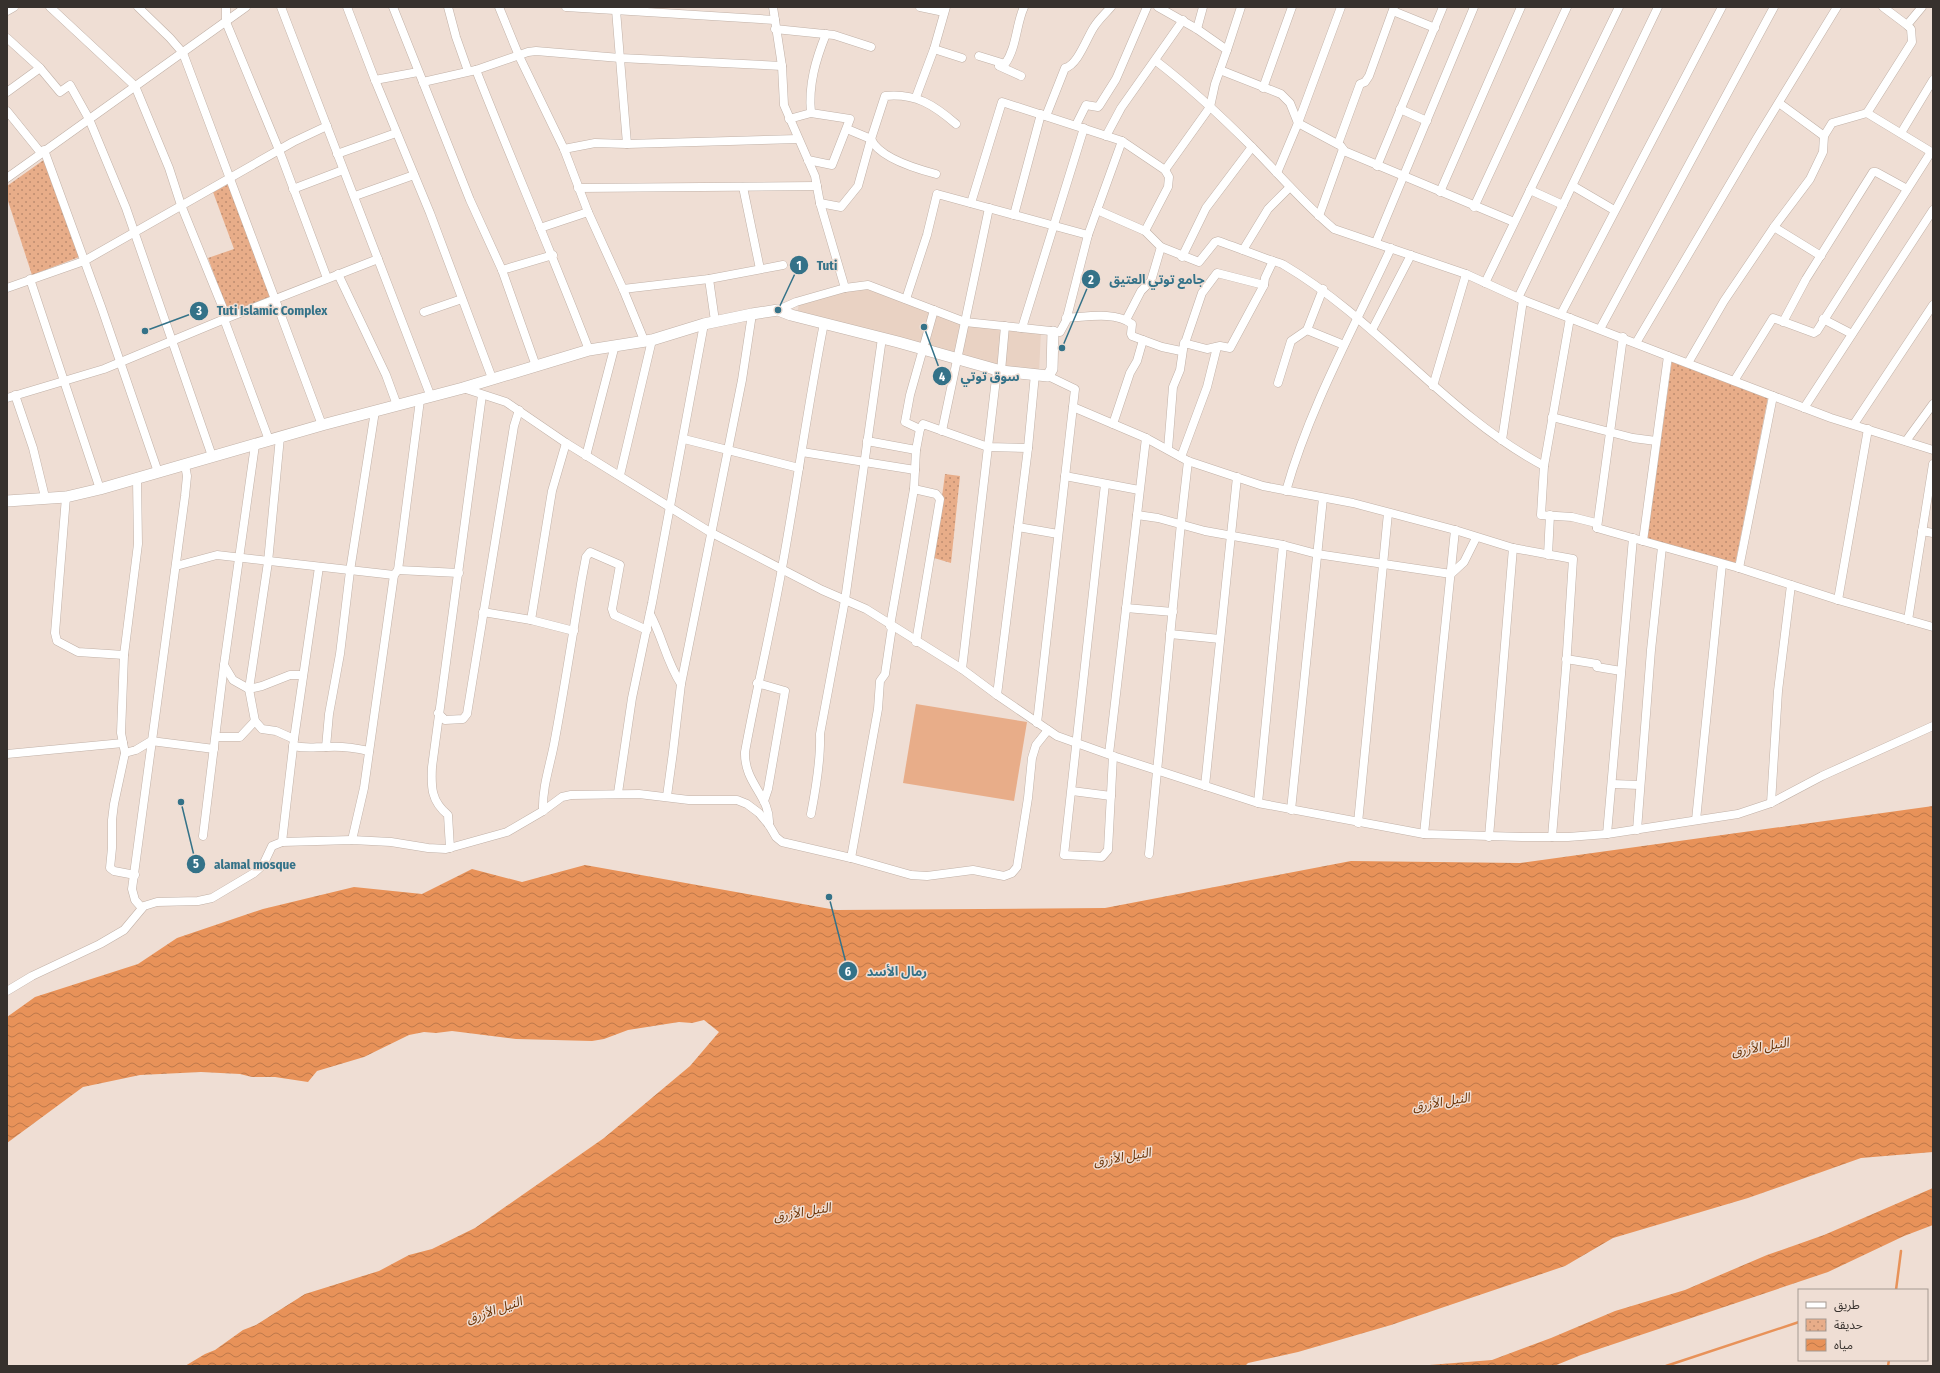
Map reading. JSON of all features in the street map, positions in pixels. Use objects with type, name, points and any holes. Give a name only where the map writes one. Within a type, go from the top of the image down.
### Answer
[{"type":"street","points":[[7,11],[14,7]]},
{"type":"street","points":[[50,7],[135,86],[169,168],[269,440]]},
{"type":"street","points":[[138,7],[183,53],[322,425]]},
{"type":"street","points":[[226,7],[226,22],[279,150],[327,278]]},
{"type":"street","points":[[7,178],[246,7]]},
{"type":"street","points":[[281,7],[343,170],[355,196],[431,397]]},
{"type":"street","points":[[347,7],[414,175],[492,378]]},
{"type":"street","points":[[393,7],[470,200],[502,270],[536,366]]},
{"type":"street","points":[[448,7],[456,37],[472,70],[553,255],[589,350]]},
{"type":"street","points":[[499,7],[519,56],[564,149],[588,212],[623,290],[648,340],[620,475]]},
{"type":"street","points":[[566,7],[616,10],[638,9],[703,11],[775,20]]},
{"type":"street","points":[[773,7],[775,29],[782,66],[784,105],[808,160],[845,288]]},
{"type":"street","points":[[916,98],[934,49],[945,10],[920,7]]},
{"type":"street","points":[[979,56],[1003,64],[1007,62],[1016,36],[1019,18],[1024,7]]},
{"type":"street","points":[[1014,215],[1043,115],[1065,68],[1069,67],[1081,52],[1094,28],[1111,7]]},
{"type":"street","points":[[1022,328],[1055,225],[1086,105],[1099,106],[1116,79],[1148,7]]},
{"type":"street","points":[[1158,7],[1166,9],[1227,50]]},
{"type":"street","points":[[1197,29],[1203,7]]},
{"type":"street","points":[[1165,170],[1210,107],[1220,70],[1241,7]]},
{"type":"street","points":[[1263,88],[1292,7]]},
{"type":"street","points":[[1277,174],[1298,123],[1341,7]]},
{"type":"street","points":[[1377,166],[1443,7]]},
{"type":"street","points":[[1376,242],[1474,7]]},
{"type":"street","points":[[1440,192],[1521,7]]},
{"type":"street","points":[[1474,207],[1567,7]]},
{"type":"street","points":[[1485,283],[1619,7]]},
{"type":"street","points":[[1502,440],[1520,299],[1607,111],[1658,7]]},
{"type":"street","points":[[1561,314],[1614,210],[1722,7]]},
{"type":"street","points":[[1600,329],[1774,7]]},
{"type":"street","points":[[1636,343],[1837,7]]},
{"type":"street","points":[[1688,363],[1724,300],[1774,226],[1810,180],[1823,152],[1824,136],[1832,123],[1867,113],[1912,42],[1911,30],[1907,25],[1883,7]]},
{"type":"street","points":[[1907,25],[1922,7]]},
{"type":"street","points":[[1319,216],[1360,84],[1367,80],[1393,9],[1435,28]]},
{"type":"street","points":[[616,10],[627,144]]},
{"type":"street","points":[[1106,136],[1121,108],[1156,61],[1183,20]]},
{"type":"street","points":[[775,29],[826,34],[871,47]]},
{"type":"street","points":[[811,113],[810,102],[814,70],[826,34]]},
{"type":"street","points":[[7,38],[40,68],[60,92],[70,86],[89,119],[116,183],[135,234],[212,456]]},
{"type":"street","points":[[934,49],[962,58]]},
{"type":"street","points":[[424,82],[472,70],[528,52],[536,51],[620,58],[782,66]]},
{"type":"street","points":[[1156,61],[1190,87],[1252,147],[1319,216],[1334,229],[1376,242],[1466,274],[1520,299],[1623,337],[1668,356],[1804,408],[1933,450]]},
{"type":"street","points":[[1000,63],[999,66],[1020,76]]},
{"type":"street","points":[[7,92],[40,68]]},
{"type":"street","points":[[1220,70],[1281,94],[1287,99],[1298,123],[1341,147],[1344,151],[1474,207],[1514,222]]},
{"type":"street","points":[[375,80],[418,72]]},
{"type":"street","points":[[1901,132],[1933,80]]},
{"type":"street","points":[[820,203],[841,207],[848,200],[859,182],[885,96],[916,98],[935,106],[956,124]]},
{"type":"street","points":[[972,203],[1002,102],[1122,142],[1165,170],[1169,177],[1168,187],[1145,231]]},
{"type":"street","points":[[1779,103],[1824,136]]},
{"type":"street","points":[[1400,109],[1427,121]]},
{"type":"street","points":[[7,110],[42,152],[84,261],[158,472]]},
{"type":"street","points":[[789,119],[811,113],[849,118],[850,122],[832,166],[808,160]]},
{"type":"street","points":[[1734,381],[1773,318],[1814,333],[1932,152],[1901,132],[1867,113]]},
{"type":"street","points":[[7,288],[84,261],[135,234],[181,204],[279,150],[327,126]]},
{"type":"street","points":[[847,129],[871,139],[874,146],[897,162],[936,174]]},
{"type":"street","points":[[337,154],[396,133]]},
{"type":"street","points":[[564,149],[595,143],[627,144],[798,139]]},
{"type":"street","points":[[7,501],[45,497],[66,497],[100,489],[322,425],[463,388],[492,378],[589,350],[615,344],[648,340],[710,322],[778,310],[796,302],[845,288],[868,285],[965,322],[1060,332],[1066,318],[1088,235],[1122,142]]},
{"type":"street","points":[[1182,256],[1206,208],[1252,147]]},
{"type":"street","points":[[293,189],[343,170]]},
{"type":"street","points":[[1783,322],[1821,256],[1873,172],[1907,190]]},
{"type":"street","points":[[355,196],[414,175]]},
{"type":"street","points":[[578,188],[816,186]]},
{"type":"street","points":[[1573,186],[1614,210]]},
{"type":"street","points":[[743,187],[760,269]]},
{"type":"street","points":[[1243,250],[1268,209],[1290,187]]},
{"type":"street","points":[[1530,190],[1563,205]]},
{"type":"street","points":[[906,299],[927,235],[937,194],[1088,235]]},
{"type":"street","points":[[942,431],[990,208]]},
{"type":"street","points":[[1097,210],[1145,231],[1161,247],[1199,262],[1216,241],[1282,264],[1323,289],[1372,330],[1459,409],[1502,440],[1544,466]]},
{"type":"street","points":[[1804,408],[1933,210]]},
{"type":"street","points":[[540,228],[588,212]]},
{"type":"street","points":[[1774,226],[1821,256]]},
{"type":"street","points":[[1126,320],[1141,291],[1151,281],[1161,247]]},
{"type":"street","points":[[1286,491],[1295,458],[1344,345],[1391,248]]},
{"type":"street","points":[[502,270],[553,255]]},
{"type":"street","points":[[1372,330],[1411,255]]},
{"type":"street","points":[[7,398],[104,369],[225,318],[378,259]]},
{"type":"street","points":[[1185,343],[1207,349],[1217,347],[1230,348],[1264,285],[1265,278],[1272,261]]},
{"type":"street","points":[[623,290],[709,279],[783,265]]},
{"type":"street","points":[[1168,449],[1173,388],[1180,370],[1181,351],[1202,293],[1217,273],[1264,285]]},
{"type":"street","points":[[338,274],[386,375],[397,406]]},
{"type":"street","points":[[1433,386],[1466,274]]},
{"type":"street","points":[[30,279],[100,489]]},
{"type":"street","points":[[618,793],[632,698],[647,630],[684,439],[710,322],[709,279]]},
{"type":"street","points":[[1278,383],[1291,341],[1307,330],[1323,289]]},
{"type":"street","points":[[424,312],[462,299]]},
{"type":"street","points":[[1854,424],[1933,305]]},
{"type":"street","points":[[778,310],[999,370],[1048,376],[1075,389],[1037,723]]},
{"type":"street","points":[[920,429],[905,422],[934,310]]},
{"type":"street","points":[[666,796],[674,752],[681,684],[710,532],[749,344],[752,314]]},
{"type":"street","points":[[1066,318],[1096,315],[1126,320],[1132,324],[1130,334],[1132,336],[1162,347],[1181,351]]},
{"type":"street","points":[[1570,318],[1544,466],[1539,513],[1543,516],[1550,515],[1572,517],[1596,523],[1597,528]]},
{"type":"street","points":[[1823,319],[1852,334]]},
{"type":"street","points":[[769,824],[770,814],[764,801],[753,785],[744,763],[745,752],[757,683],[782,569],[802,452],[811,386],[824,323]]},
{"type":"street","points":[[962,669],[988,448],[1005,326]]},
{"type":"street","points":[[1307,330],[1344,345]]},
{"type":"street","points":[[1048,376],[1052,369],[1053,332]]},
{"type":"street","points":[[1597,528],[1623,337]]},
{"type":"street","points":[[811,814],[815,793],[820,734],[845,600],[882,338]]},
{"type":"street","points":[[1113,424],[1130,373],[1137,361],[1144,340]]},
{"type":"street","points":[[586,456],[615,344]]},
{"type":"street","points":[[1149,854],[1156,770],[1173,612],[1185,459],[1207,387],[1217,347]]},
{"type":"street","points":[[1643,541],[1668,356]]},
{"type":"street","points":[[997,695],[1028,448],[1035,374]]},
{"type":"street","points":[[463,388],[506,402],[586,456],[620,475],[710,532],[782,569],[866,609],[891,627],[962,669],[1057,736],[1258,803],[1358,823],[1424,834],[1489,837],[1552,837],[1607,834],[1738,814],[1771,803],[1822,776],[1933,726]]},
{"type":"street","points":[[15,395],[33,448],[45,497]]},
{"type":"street","points":[[450,848],[448,814],[440,808],[434,799],[431,789],[438,713],[459,573],[482,395]]},
{"type":"street","points":[[1739,568],[1773,396]]},
{"type":"street","points":[[352,840],[364,788],[420,400]]},
{"type":"street","points":[[1906,441],[1933,404]]},
{"type":"street","points":[[1073,407],[1146,438],[1185,459],[1263,486],[1353,503],[1455,530],[1476,538],[1513,548],[1571,558],[1574,561],[1552,837]]},
{"type":"street","points":[[438,713],[445,720],[463,719],[467,714],[513,432],[519,410]]},
{"type":"street","points":[[326,746],[329,714],[340,654],[350,571],[375,411]]},
{"type":"street","points":[[1552,417],[1633,438],[1656,441]]},
{"type":"street","points":[[851,858],[878,709],[880,681],[885,674],[891,627],[914,489],[916,450],[920,429],[923,424],[988,448],[1028,448]]},
{"type":"street","points":[[1838,600],[1868,429]]},
{"type":"street","points":[[280,437],[268,562],[249,689],[255,721],[262,729],[276,731],[293,742],[308,749],[326,746],[352,747],[369,751]]},
{"type":"street","points":[[1105,484],[1064,855],[1102,857],[1108,850],[1111,796],[1111,755],[1139,490],[1146,438]]},
{"type":"street","points":[[684,439],[799,468]]},
{"type":"street","points":[[867,441],[916,450]]},
{"type":"street","points":[[531,620],[552,491],[566,443]]},
{"type":"street","points":[[203,836],[224,666],[255,445]]},
{"type":"street","points":[[802,452],[915,470]]},
{"type":"street","points":[[1908,620],[1933,464]]},
{"type":"street","points":[[142,908],[135,900],[132,889],[176,566],[187,476],[185,465]]},
{"type":"street","points":[[1065,476],[1139,490]]},
{"type":"street","points":[[1205,786],[1237,477]]},
{"type":"street","points":[[135,875],[114,872],[110,868],[114,804],[125,753],[121,733],[124,655],[138,544],[137,479]]},
{"type":"street","points":[[914,489],[936,494],[940,499],[916,642]]},
{"type":"street","points":[[66,497],[55,633],[57,641],[78,652],[124,655]]},
{"type":"street","points":[[1291,810],[1323,498]]},
{"type":"street","points":[[1358,823],[1364,745],[1388,513]]},
{"type":"street","points":[[1548,555],[1550,515]]},
{"type":"street","points":[[1137,516],[1180,523],[1205,531],[1283,545],[1317,554],[1451,574]]},
{"type":"street","points":[[1018,527],[1058,534]]},
{"type":"street","points":[[1597,528],[1739,568],[1838,600],[1933,626]]},
{"type":"street","points":[[1424,834],[1455,530]]},
{"type":"street","points":[[1922,531],[1933,533]]},
{"type":"street","points":[[1451,574],[1464,562],[1476,538]]},
{"type":"street","points":[[1607,834],[1633,538]]},
{"type":"street","points":[[1258,803],[1283,545]]},
{"type":"street","points":[[1637,830],[1662,547]]},
{"type":"street","points":[[1489,837],[1513,548]]},
{"type":"street","points":[[543,811],[542,800],[546,774],[555,740],[586,556],[590,552],[620,565],[612,609],[614,615],[647,630]]},
{"type":"street","points":[[176,566],[217,555],[350,571],[459,573]]},
{"type":"street","points":[[1696,820],[1722,564]]},
{"type":"street","points":[[282,842],[293,742],[319,567]]},
{"type":"street","points":[[1771,803],[1778,691],[1791,585]]},
{"type":"street","points":[[1126,608],[1173,612]]},
{"type":"street","points":[[483,612],[531,620],[574,631]]},
{"type":"street","points":[[650,614],[659,630],[671,668],[681,684]]},
{"type":"street","points":[[1170,634],[1220,639]]},
{"type":"street","points":[[1566,659],[1597,664],[1597,667],[1621,670]]},
{"type":"street","points":[[224,666],[233,680],[249,689],[262,686],[290,675],[303,676]]},
{"type":"street","points":[[757,683],[785,691],[768,789],[764,801]]},
{"type":"street","points":[[216,737],[240,737],[255,721]]},
{"type":"street","points":[[7,991],[32,976],[100,944],[124,930],[142,908],[157,902],[198,901],[212,898],[254,873],[263,865],[272,846],[282,842],[352,840],[391,842],[428,848],[450,848],[507,832],[543,811],[562,797],[571,794],[618,793],[666,796],[689,800],[738,800],[747,804],[769,824],[776,838],[782,842],[851,858],[910,875],[927,876],[962,870],[973,870],[1004,876],[1012,873],[1017,867],[1032,758],[1036,745],[1048,730]]},
{"type":"street","points":[[125,753],[136,750],[151,741],[214,749]]},
{"type":"street","points":[[7,754],[123,743]]},
{"type":"street","points":[[1612,784],[1640,785]]},
{"type":"street","points":[[1072,791],[1111,796]]},
{"type":"shaded area","points":[[868,286],[964,322],[1041,331],[1039,373],[999,369],[797,315],[799,303]]},
{"type":"green space","points":[[45,159],[79,257],[32,275],[7,198],[7,186]]},
{"type":"green space","points":[[229,184],[273,297],[229,315],[208,258],[234,249],[213,192]]},
{"type":"green space","points":[[1672,360],[1768,397],[1735,565],[1647,540]]},
{"type":"green space","points":[[945,474],[960,476],[951,563],[934,558]]},
{"type":"green space","points":[[916,704],[1027,722],[1014,801],[903,783]]},
{"type":"water","name":"النيل الأزرق","points":[[1933,806],[1933,1152],[1861,1158],[1748,1198],[1613,1238],[1565,1266],[1391,1325],[1298,1352],[1248,1363],[1245,1366],[185,1366],[215,1350],[243,1330],[256,1325],[305,1294],[379,1271],[409,1255],[432,1249],[475,1228],[604,1138],[690,1066],[719,1032],[704,1020],[692,1023],[679,1022],[628,1030],[604,1039],[592,1041],[516,1039],[452,1031],[436,1033],[424,1032],[409,1035],[364,1057],[317,1071],[308,1082],[275,1077],[252,1077],[240,1074],[201,1072],[140,1075],[83,1087],[7,1143],[7,1017],[35,997],[138,964],[177,938],[263,909],[354,887],[422,894],[472,869],[522,882],[585,865],[836,910],[1105,908],[1351,861],[1520,863]]},
{"type":"water","points":[[1933,1188],[1933,1225],[1904,1236],[1828,1272],[1581,1355],[1554,1366],[1417,1366],[1492,1360],[1551,1338],[1615,1311],[1685,1290],[1767,1255],[1824,1235]]},
{"type":"waterway","points":[[1896,1289],[1901,1251]]},
{"type":"waterway","points":[[1666,1366],[1798,1322]]},
{"type":"waterway","points":[[1888,1366],[1889,1361]]},
{"type":"place","name":"Tuti","points":[[778,310]]},
{"type":"place","name":"سوق توتي","points":[[924,327]]},
{"type":"place","name":"Tuti Islamic Complex","points":[[145,331]]},
{"type":"place","name":"جامع توتي العتيق","points":[[1062,348]]},
{"type":"place","name":"alamal mosque","points":[[181,802]]},
{"type":"place","name":"رمال الأسد","points":[[829,897]]}]
